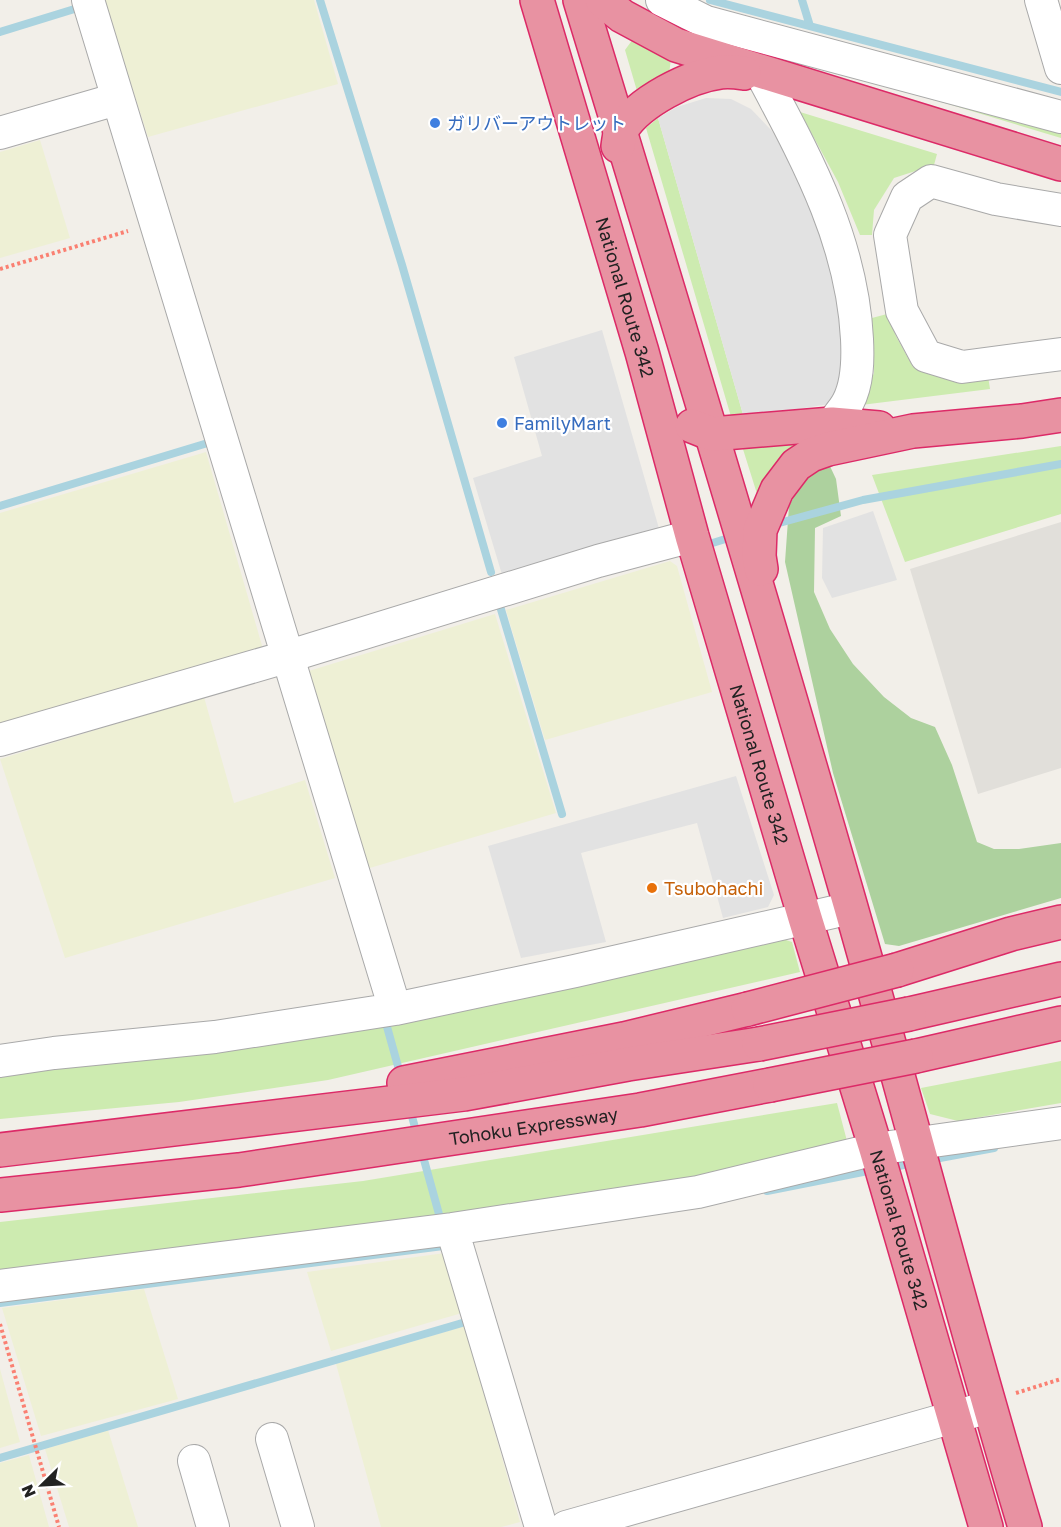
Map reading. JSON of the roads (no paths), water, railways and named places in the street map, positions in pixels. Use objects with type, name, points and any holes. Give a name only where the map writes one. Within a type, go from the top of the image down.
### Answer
[{"type":"highway","name":"National Route 342","points":[[537,0],[642,352],[692,536],[876,1149],[986,1527]]},
{"type":"highway","points":[[580,0],[777,653],[851,908],[915,1143],[998,1401],[1025,1527]]},
{"type":"highway","points":[[602,0],[622,16],[676,45],[1061,164]]},
{"type":"highway","points":[[642,352],[646,327],[610,199],[620,131],[637,110],[662,94],[696,80],[721,72],[761,73]]},
{"type":"highway","points":[[658,413],[712,434],[832,424],[914,431]]},
{"type":"highway","points":[[777,653],[759,556],[760,530],[777,490],[796,465],[811,455],[828,449],[914,431],[1061,415]]},
{"type":"highway","points":[[230,1123],[453,1072],[624,1039],[897,970],[1011,934],[1061,922]]},
{"type":"highway","points":[[0,1150],[464,1094],[628,1064],[759,1044],[909,1014],[1061,979]]},
{"type":"highway","name":"Tohoku Expressway","points":[[0,1195],[239,1170],[640,1110],[916,1056],[1061,1023]]},
{"type":"street","points":[[88,0],[286,657],[395,1009]]},
{"type":"street","points":[[662,0],[716,25],[1061,117]]},
{"type":"street","points":[[1041,0],[1061,68]]},
{"type":"street","points":[[761,73],[831,215],[850,283],[856,314],[858,365],[849,400],[832,424]]},
{"type":"street","points":[[0,133],[117,99]]},
{"type":"street","points":[[1061,210],[996,198],[931,181],[907,197],[890,235],[902,311],[926,356],[962,367],[1061,354]]},
{"type":"street","points":[[850,283],[896,276]]},
{"type":"street","points":[[0,740],[286,657],[598,561],[692,536]]},
{"type":"street","points":[[0,1060],[216,1037],[395,1009],[575,971],[851,908]]},
{"type":"street","points":[[0,1286],[452,1229],[698,1192],[876,1149],[1061,1123]]},
{"type":"street","points":[[452,1229],[540,1527]]},
{"type":"street","points":[[566,1527],[953,1417],[998,1401]]},
{"type":"street","points":[[272,1439],[298,1527]]},
{"type":"street","points":[[194,1461],[213,1527]]},
{"type":"waterway","points":[[320,0],[402,265],[491,572]]},
{"type":"waterway","points":[[710,0],[1061,92]]},
{"type":"waterway","points":[[802,0],[810,26]]},
{"type":"waterway","points":[[0,32],[81,7]]},
{"type":"waterway","points":[[0,506],[211,442]]},
{"type":"waterway","points":[[772,525],[863,500],[1061,464]]},
{"type":"waterway","points":[[703,546],[735,536]]},
{"type":"waterway","points":[[500,606],[562,814]]},
{"type":"waterway","points":[[384,1016],[401,1077]]},
{"type":"waterway","points":[[410,1109],[417,1135]]},
{"type":"waterway","points":[[929,1160],[994,1148]]},
{"type":"waterway","points":[[421,1149],[442,1225]]},
{"type":"waterway","points":[[888,1168],[914,1163]]},
{"type":"waterway","points":[[767,1191],[873,1170]]},
{"type":"waterway","points":[[0,1303],[451,1245]]},
{"type":"waterway","points":[[0,1458],[469,1321]]},
{"type":"place","name":"ガリバーアウトレット","points":[[435,123]]},
{"type":"place","name":"FamilyMart","points":[[502,423]]},
{"type":"place","name":"Tsubohachi","points":[[652,888]]}]
